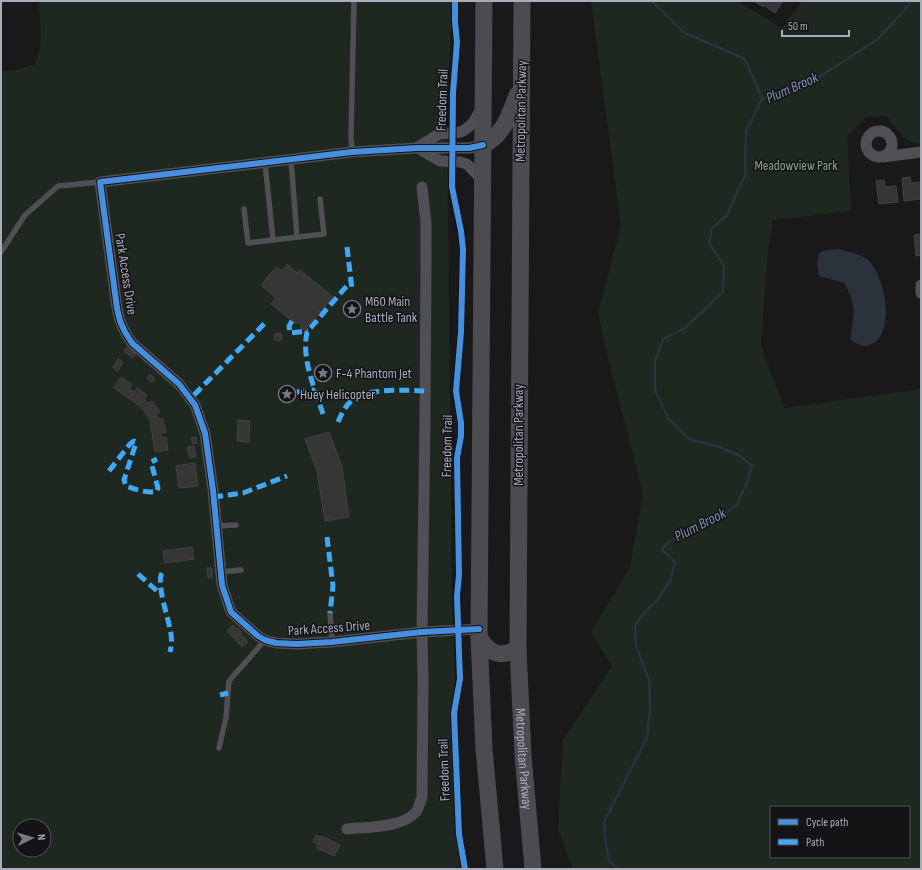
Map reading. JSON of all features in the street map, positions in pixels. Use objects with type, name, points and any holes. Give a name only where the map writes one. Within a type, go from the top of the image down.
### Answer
[{"type":"main road","points":[[484,1],[479,633],[484,749],[495,869]]},
{"type":"main road","name":"Metropolitan Parkway","points":[[522,1],[518,649],[523,762],[533,869]]},
{"type":"main road","points":[[483,146],[494,139],[505,124],[511,112],[521,82]]},
{"type":"main road","points":[[479,633],[484,646],[496,653],[506,653],[518,649]]},
{"type":"street","points":[[417,148],[439,134],[461,132],[466,129],[479,114],[484,103]]},
{"type":"street","points":[[905,154],[898,149],[892,143],[889,136],[882,131],[873,132],[867,138],[866,147],[874,156],[883,157],[921,152]]},
{"type":"street","points":[[883,157],[890,152],[892,143]]},
{"type":"street","points":[[100,182],[352,152],[417,148],[469,148],[483,146]]},
{"type":"street","points":[[417,148],[440,161],[460,162],[467,164],[483,182]]},
{"type":"street","name":"Park Access Drive","points":[[100,182],[120,321],[132,343],[179,384],[195,405],[205,433],[222,584],[231,612],[258,636],[276,643],[297,644],[332,642],[422,632],[479,633]]},
{"type":"street","points":[[347,829],[403,822],[416,812],[422,797],[426,224],[422,188]]},
{"type":"street","points":[[921,285],[921,293]]},
{"type":"lane","points":[[352,152],[351,136],[354,1]]},
{"type":"lane","points":[[291,160],[297,237]]},
{"type":"lane","points":[[265,163],[273,240]]},
{"type":"lane","points":[[1,252],[25,215],[58,186],[100,182]]},
{"type":"lane","points":[[244,209],[248,243],[324,234],[320,199]]},
{"type":"lane","points":[[216,526],[236,524]]},
{"type":"lane","points":[[221,572],[241,570]]},
{"type":"lane","points":[[330,613],[332,642]]},
{"type":"lane","points":[[219,748],[226,718],[229,681],[265,640]]},
{"type":"green space","points":[[38,1],[452,1],[447,114],[452,596],[455,680],[452,745],[460,869],[1,869],[1,71],[15,70],[35,64],[40,48]]},
{"type":"green space","name":"Meadowview Park","points":[[591,1],[737,1],[782,28],[802,1],[921,1],[921,143],[915,143],[905,138],[886,116],[866,117],[847,137],[851,211],[773,220],[768,252],[761,346],[784,408],[921,389],[921,869],[573,869],[558,830],[563,740],[612,666],[591,632],[630,567],[643,494],[598,313],[621,225]]},
{"type":"shaded area","points":[[839,249],[868,260],[874,267],[883,290],[886,316],[884,328],[879,337],[872,344],[866,346],[855,343],[850,339],[854,313],[851,296],[844,283],[819,276],[817,265],[819,253],[825,250]]},
{"type":"building","points":[[754,1],[783,1],[775,13],[764,5],[763,7]]},
{"type":"building","points":[[910,177],[911,183],[921,182],[921,199],[904,201],[902,178]]},
{"type":"building","points":[[884,180],[885,187],[896,186],[898,202],[879,204],[876,181]]},
{"type":"building","points":[[921,234],[921,255],[916,256],[914,235]]},
{"type":"building","points":[[287,264],[297,273],[300,270],[333,297],[320,313],[318,311],[318,314],[305,329],[301,330],[301,325],[298,322],[296,324],[271,304],[276,298],[261,285],[276,267],[282,271]]},
{"type":"building","points":[[276,333],[280,333],[282,337],[280,341],[276,341],[274,339],[274,335]]},
{"type":"building","points":[[126,347],[136,354],[133,358],[124,351]]},
{"type":"building","points":[[118,359],[123,362],[118,371],[113,368]]},
{"type":"building","points":[[150,374],[155,379],[152,382],[147,378]]},
{"type":"building","points":[[121,377],[132,384],[129,388],[133,392],[137,388],[147,395],[144,399],[148,403],[152,401],[160,411],[156,414],[158,419],[163,419],[166,432],[161,433],[161,438],[166,437],[168,450],[155,452],[150,420],[141,407],[114,388]]},
{"type":"building","points":[[238,420],[250,421],[249,442],[237,441]]},
{"type":"building","points":[[329,432],[342,467],[349,517],[325,521],[317,471],[305,439]]},
{"type":"building","points":[[196,437],[197,443],[193,444],[191,438]]},
{"type":"building","points":[[194,446],[196,457],[190,458],[187,447]]},
{"type":"building","points":[[195,463],[198,486],[179,488],[176,466]]},
{"type":"building","points":[[192,547],[194,559],[165,563],[163,551]]},
{"type":"building","points":[[207,568],[212,568],[212,578],[208,578]]},
{"type":"building","points":[[233,625],[236,629],[238,628],[241,632],[240,633],[248,642],[242,647],[227,631]]},
{"type":"building","points":[[316,835],[321,837],[317,844],[313,842]]},
{"type":"building","points":[[322,836],[340,845],[334,856],[317,848]]},
{"type":"waterway","points":[[652,1],[683,32],[745,59],[762,99]]},
{"type":"waterway","name":"Plum Brook","points":[[618,869],[609,861],[604,822],[647,738],[650,707],[649,680],[636,646],[635,626],[642,615],[658,599],[670,581],[675,562],[662,550],[668,542],[683,534],[713,522],[737,505],[752,466],[739,455],[719,447],[689,439],[669,419],[655,390],[655,361],[663,339],[685,328],[723,292],[724,266],[709,243],[712,228],[727,215],[745,175],[746,132],[762,99],[819,77],[878,39],[909,5],[910,1]]},
{"type":"marked path","points":[[347,247],[352,289]]},
{"type":"marked path","points":[[323,414],[307,363],[307,332],[351,281]]},
{"type":"marked path","points":[[292,321],[289,326],[290,333],[308,331]]},
{"type":"marked path","points":[[194,395],[265,323]]},
{"type":"marked path","points":[[297,392],[315,390]]},
{"type":"marked path","points":[[338,422],[346,406],[360,395],[388,390],[425,391]]},
{"type":"marked path","points":[[109,471],[134,441],[136,443],[124,480],[126,486],[145,492],[153,492],[157,491],[158,488],[151,462],[157,459]]},
{"type":"marked path","points":[[213,497],[243,493],[287,476]]},
{"type":"marked path","points":[[327,537],[333,586],[330,613]]},
{"type":"marked path","points":[[162,573],[160,584],[171,635],[170,652]]},
{"type":"marked path","points":[[138,574],[157,591],[161,591]]},
{"type":"marked path","points":[[220,695],[228,693]]},
{"type":"cycle path","name":"Freedom Trail","points":[[455,1],[457,42],[453,93],[452,187],[463,249],[461,332],[456,391],[461,423],[461,436],[457,458],[459,575],[457,596],[460,679],[454,713],[459,834],[465,869]]},
{"type":"cycle path","points":[[479,629],[422,632],[332,642],[297,644],[276,643],[258,636],[231,612],[222,585],[213,490],[205,433],[195,405],[179,384],[132,343],[120,321],[100,182],[352,152],[417,148],[469,148],[483,145]]},
{"type":"place","name":"M60 Main Battle Tank","points":[[352,309]]},
{"type":"place","name":"F-4 Phantom Jet","points":[[323,373]]},
{"type":"place","name":"Huey Helicopter","points":[[287,394]]}]
